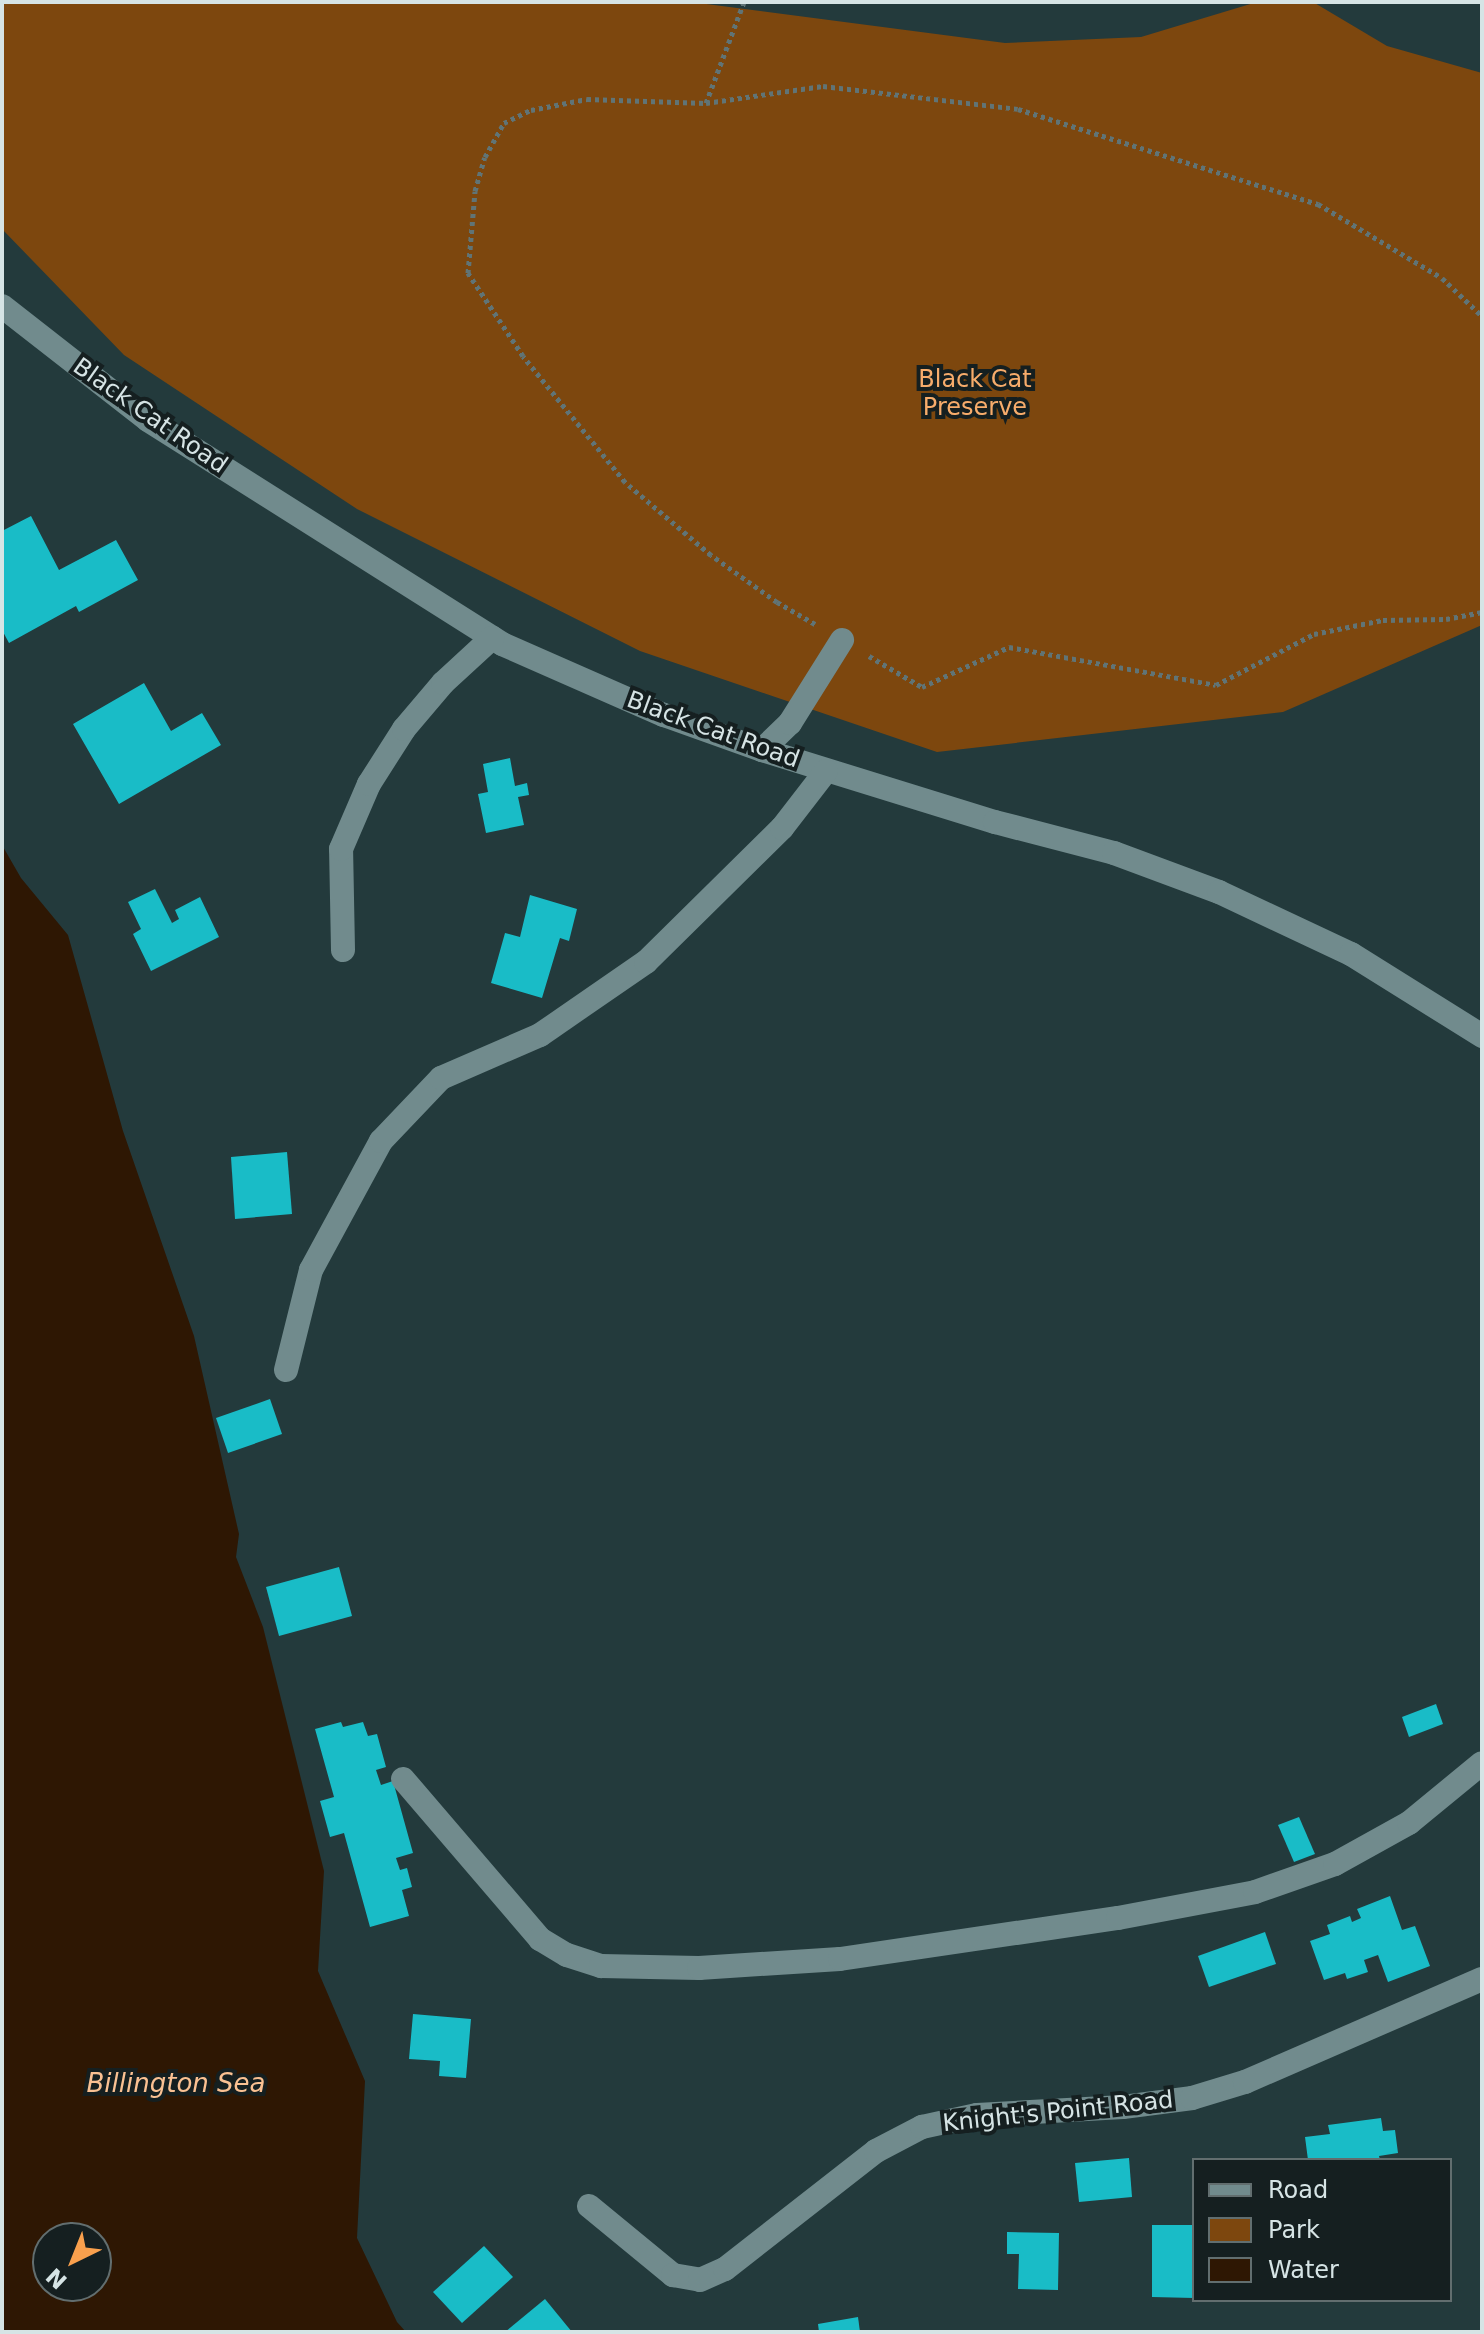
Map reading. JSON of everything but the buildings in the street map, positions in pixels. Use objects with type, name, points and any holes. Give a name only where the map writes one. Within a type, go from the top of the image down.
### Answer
[{"type":"street","name":"Black Cat Road","points":[[2,306],[148,420],[492,638],[664,715],[762,750],[995,822],[1114,853],[1219,892],[1351,954],[1482,1036]]},
{"type":"street","points":[[343,950],[341,849],[369,784],[404,729],[433,695],[492,638]]},
{"type":"street","points":[[762,750],[790,723],[842,640]]},
{"type":"street","points":[[286,1370],[311,1270],[381,1141],[441,1078],[540,1035],[646,962],[782,828],[826,771]]},
{"type":"street","points":[[403,1779],[540,1939],[567,1955],[601,1966],[699,1968],[840,1959],[1118,1918],[1255,1892],[1335,1864],[1409,1823],[1482,1763]]},
{"type":"street","name":"Knight's Point Road","points":[[589,2206],[673,2275],[700,2280],[725,2269],[876,2151],[922,2127],[977,2115],[1123,2107],[1192,2098],[1245,2082],[1482,1979]]},
{"type":"path","points":[[706,103],[744,2]]},
{"type":"path","points":[[1482,316],[1442,278],[1318,204],[1018,109],[823,86],[706,103],[587,99],[531,110],[504,123],[485,157],[475,191],[468,273],[532,367],[625,482],[711,555],[766,595],[922,687],[1009,647],[1216,685],[1314,634],[1383,620],[1446,619],[1482,612]]},
{"type":"green space","name":"Black Cat Preserve","points":[[2,2],[691,2],[1005,43],[1141,37],[1257,2],[1313,2],[1387,46],[1482,73],[1482,625],[1283,712],[937,752],[640,651],[357,509],[124,355],[2,229]]},
{"type":"water","name":"Billington Sea","points":[[2,845],[21,878],[68,935],[123,1131],[194,1336],[239,1534],[236,1557],[263,1627],[324,1871],[318,1971],[365,2081],[357,2238],[397,2322],[406,2332],[2,2332]]}]
